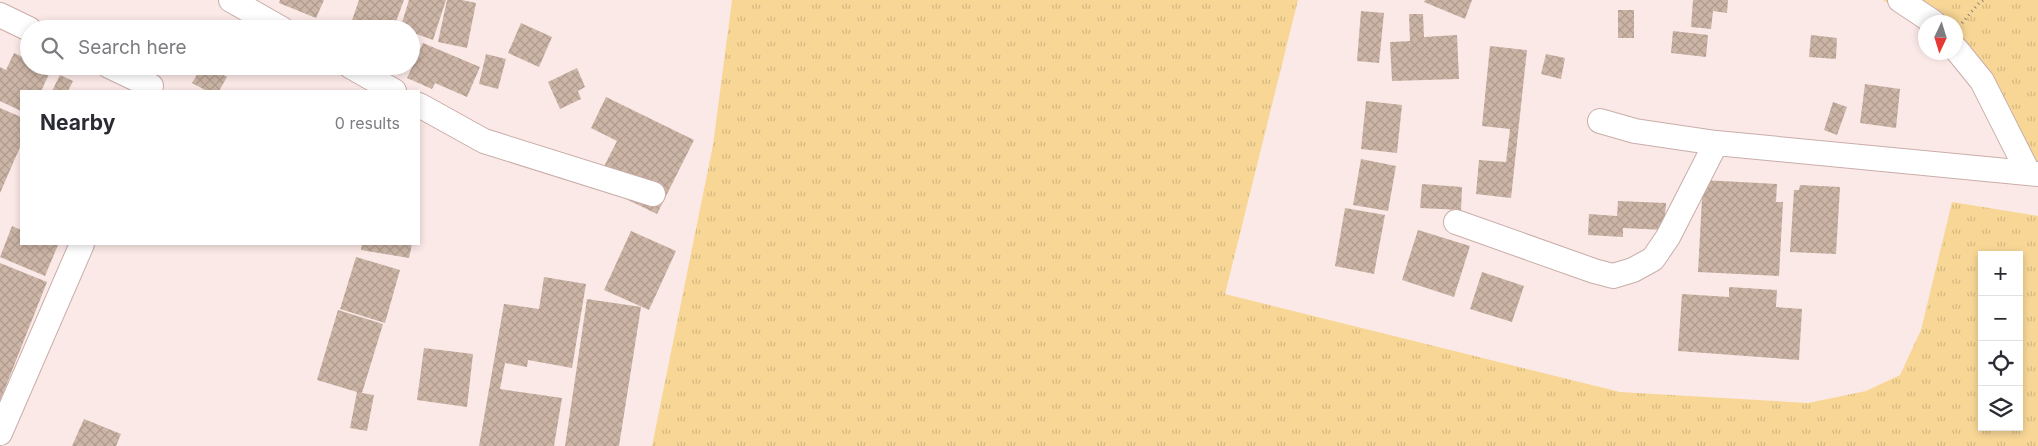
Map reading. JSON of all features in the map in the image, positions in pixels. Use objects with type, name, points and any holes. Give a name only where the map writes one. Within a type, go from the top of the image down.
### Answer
[{"type":"street","points":[[231,0],[266,20]]},
{"type":"street","points":[[1900,0],[1922,15]]},
{"type":"street","points":[[0,15],[20,25]]},
{"type":"street","points":[[1963,58],[1982,81],[2033,173]]},
{"type":"street","points":[[128,75],[151,86],[149,90]]},
{"type":"street","points":[[366,75],[392,90]]},
{"type":"street","points":[[420,106],[484,141],[653,194]]},
{"type":"street","points":[[1600,121],[1635,131],[1716,144],[2033,173]]},
{"type":"street","points":[[1456,222],[1594,271],[1613,276],[1633,270],[1654,259],[1668,237],[1716,144]]},
{"type":"street","points":[[0,433],[82,245]]},
{"type":"path","points":[[1963,21],[1984,0]]},
{"type":"green space","points":[[732,0],[1298,0],[1225,294],[1620,392],[1808,403],[1866,391],[1900,375],[1921,330],[1952,202],[2038,216],[2038,446],[652,446],[713,145]]},
{"type":"green space","points":[[1883,0],[2038,0],[2038,164],[2034,163],[1988,68],[1963,50],[1963,15],[1918,15],[1918,22]]},
{"type":"building","points":[[280,0],[324,0],[316,18],[279,3]]},
{"type":"building","points":[[359,0],[404,0],[397,20],[352,20]]},
{"type":"building","points":[[409,0],[446,0],[433,40],[420,35],[420,20],[403,20]]},
{"type":"building","points":[[447,0],[462,0],[476,3],[467,48],[438,42]]},
{"type":"building","points":[[1425,0],[1472,0],[1465,19],[1424,2]]},
{"type":"building","points":[[1693,0],[1728,0],[1727,13],[1713,11],[1711,29],[1691,27]]},
{"type":"building","points":[[1618,10],[1634,10],[1634,38],[1618,38]]},
{"type":"building","points":[[1361,11],[1384,13],[1379,63],[1357,61]]},
{"type":"building","points":[[1409,14],[1423,14],[1424,37],[1457,35],[1459,79],[1392,81],[1390,42],[1410,41]]},
{"type":"building","points":[[521,23],[552,37],[539,67],[508,53]]},
{"type":"building","points":[[1673,31],[1708,35],[1706,57],[1671,53]]},
{"type":"building","points":[[1811,35],[1837,38],[1836,59],[1809,57]]},
{"type":"building","points":[[423,43],[480,67],[467,97],[435,83],[432,89],[407,78],[408,75],[420,75],[420,50]]},
{"type":"building","points":[[1490,46],[1527,50],[1511,198],[1476,194],[1479,160],[1506,162],[1510,129],[1482,126]]},
{"type":"building","points":[[14,53],[20,56],[20,75],[49,75],[41,90],[20,90],[20,111],[0,101],[0,67],[6,70]]},
{"type":"building","points":[[486,54],[506,59],[498,89],[479,84]]},
{"type":"building","points":[[1546,54],[1565,58],[1561,79],[1541,74]]},
{"type":"building","points":[[577,68],[585,87],[578,91],[581,99],[560,109],[548,82]]},
{"type":"building","points":[[60,75],[73,81],[68,90],[52,90]]},
{"type":"building","points":[[197,75],[223,75],[227,77],[220,90],[205,90],[192,83]]},
{"type":"building","points":[[1865,84],[1900,89],[1896,128],[1860,123]]},
{"type":"building","points":[[606,97],[694,140],[657,214],[595,184],[617,141],[591,128]]},
{"type":"building","points":[[1366,101],[1402,105],[1397,153],[1361,149]]},
{"type":"building","points":[[1833,102],[1847,107],[1837,135],[1824,130]]},
{"type":"building","points":[[0,108],[20,117],[20,147],[0,193]]},
{"type":"building","points":[[1361,159],[1396,166],[1388,211],[1353,205]]},
{"type":"building","points":[[1703,180],[1777,184],[1776,202],[1783,202],[1779,276],[1698,272]]},
{"type":"building","points":[[1422,184],[1462,187],[1461,210],[1420,208]]},
{"type":"building","points":[[1800,185],[1840,187],[1836,254],[1790,252],[1794,190],[1799,190]]},
{"type":"building","points":[[1618,201],[1666,203],[1664,230],[1623,228],[1623,237],[1588,235],[1589,214],[1617,216]]},
{"type":"building","points":[[1345,208],[1385,215],[1374,274],[1335,266]]},
{"type":"building","points":[[12,226],[20,230],[20,245],[58,245],[45,276],[0,257]]},
{"type":"building","points":[[1418,230],[1470,246],[1454,297],[1402,280]]},
{"type":"building","points":[[631,231],[676,251],[649,310],[604,290]]},
{"type":"building","points":[[362,245],[412,245],[409,258],[361,250]]},
{"type":"building","points":[[356,257],[400,270],[385,323],[340,309]]},
{"type":"building","points":[[0,263],[47,282],[0,401]]},
{"type":"building","points":[[1482,272],[1524,286],[1512,322],[1470,309]]},
{"type":"building","points":[[544,277],[586,284],[572,368],[528,360],[527,367],[505,363],[500,389],[562,398],[554,446],[479,446],[504,304],[539,309]]},
{"type":"building","points":[[1729,287],[1777,290],[1776,307],[1802,309],[1799,360],[1678,351],[1682,294],[1729,297]]},
{"type":"building","points":[[587,299],[641,307],[619,446],[565,446]]},
{"type":"building","points":[[338,310],[383,324],[362,393],[374,395],[367,431],[350,428],[357,392],[317,380]]},
{"type":"building","points":[[424,348],[473,354],[467,407],[417,400]]},
{"type":"building","points":[[84,419],[121,434],[116,446],[72,446]]}]
